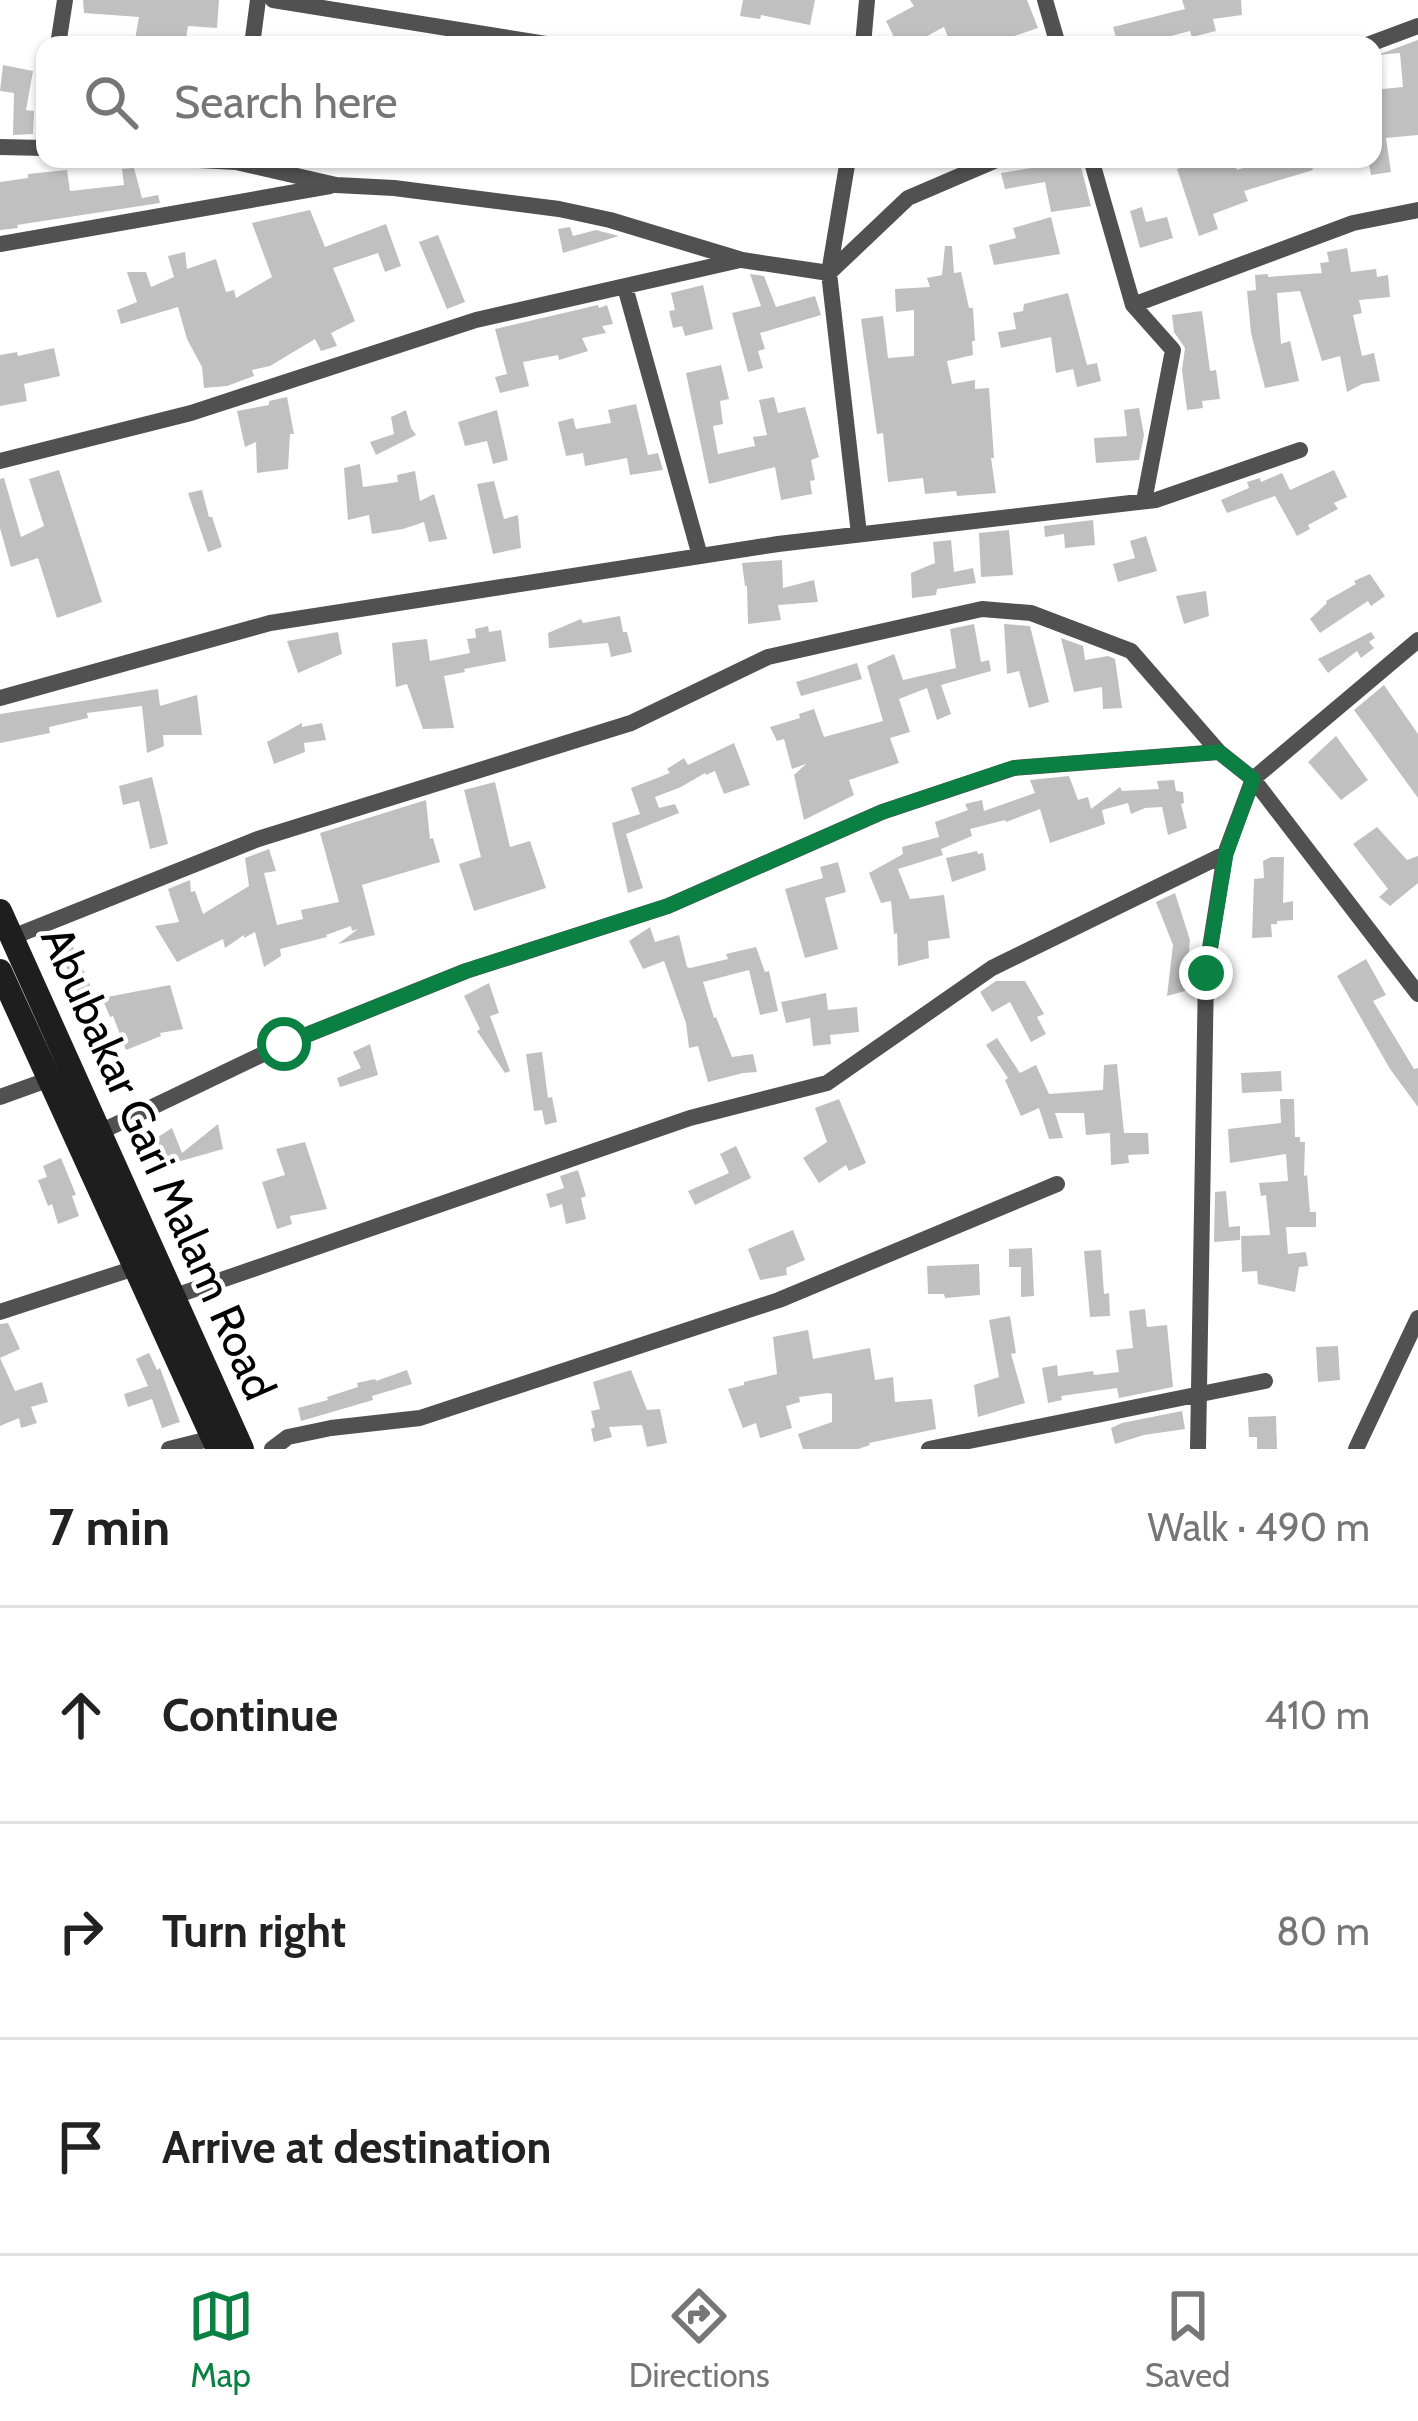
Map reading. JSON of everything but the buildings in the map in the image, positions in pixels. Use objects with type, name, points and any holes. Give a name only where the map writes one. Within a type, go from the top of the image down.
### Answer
[{"type":"street","points":[[59,36],[64,0]]},
{"type":"street","points":[[253,36],[258,0]]},
{"type":"street","points":[[273,0],[496,36]]},
{"type":"street","points":[[864,36],[867,0]]},
{"type":"street","points":[[1045,0],[1055,36]]},
{"type":"street","points":[[1382,39],[1418,26]]},
{"type":"street","points":[[0,147],[36,146]]},
{"type":"street","points":[[268,168],[336,185],[560,208],[742,260],[830,273]]},
{"type":"street","points":[[847,168],[830,273],[860,534]]},
{"type":"street","points":[[830,273],[908,199],[979,168]]},
{"type":"street","points":[[1094,168],[1133,305],[1173,350],[1144,501]]},
{"type":"street","points":[[0,244],[336,185]]},
{"type":"street","points":[[1133,305],[1353,223],[1418,210]]},
{"type":"street","points":[[0,461],[191,413],[476,320],[742,260]]},
{"type":"street","points":[[625,286],[700,556]]},
{"type":"street","points":[[0,698],[270,623],[700,556],[1156,500],[1300,450]]},
{"type":"street","points":[[10,938],[258,838],[631,723],[768,657],[982,609],[1031,613],[1131,651],[1219,752],[1253,779],[1418,994]]},
{"type":"street","points":[[1198,1449],[1206,973],[1226,854],[1253,779],[1418,640]]},
{"type":"street","points":[[98,1133],[284,1044],[466,971],[668,906],[904,804],[1013,768],[1219,752]]},
{"type":"street","points":[[172,1297],[690,1118],[827,1083],[992,968],[1226,854]]},
{"type":"street","name":"Abubakar Gari Malam Road","points":[[0,911],[242,1449]]},
{"type":"street","points":[[0,970],[215,1444],[169,1449]]},
{"type":"street","points":[[0,1097],[50,1079]]},
{"type":"street","points":[[272,1449],[288,1437],[309,1432],[419,1418],[779,1300],[1057,1184]]},
{"type":"street","points":[[0,1312],[135,1268]]},
{"type":"street","points":[[1356,1449],[1418,1318]]},
{"type":"street","points":[[929,1449],[1265,1382]]},
{"type":"route","points":[[284,1044],[466,971],[668,906],[882,812],[1013,768],[1219,752],[1253,779],[1226,854],[1206,973]]}]
